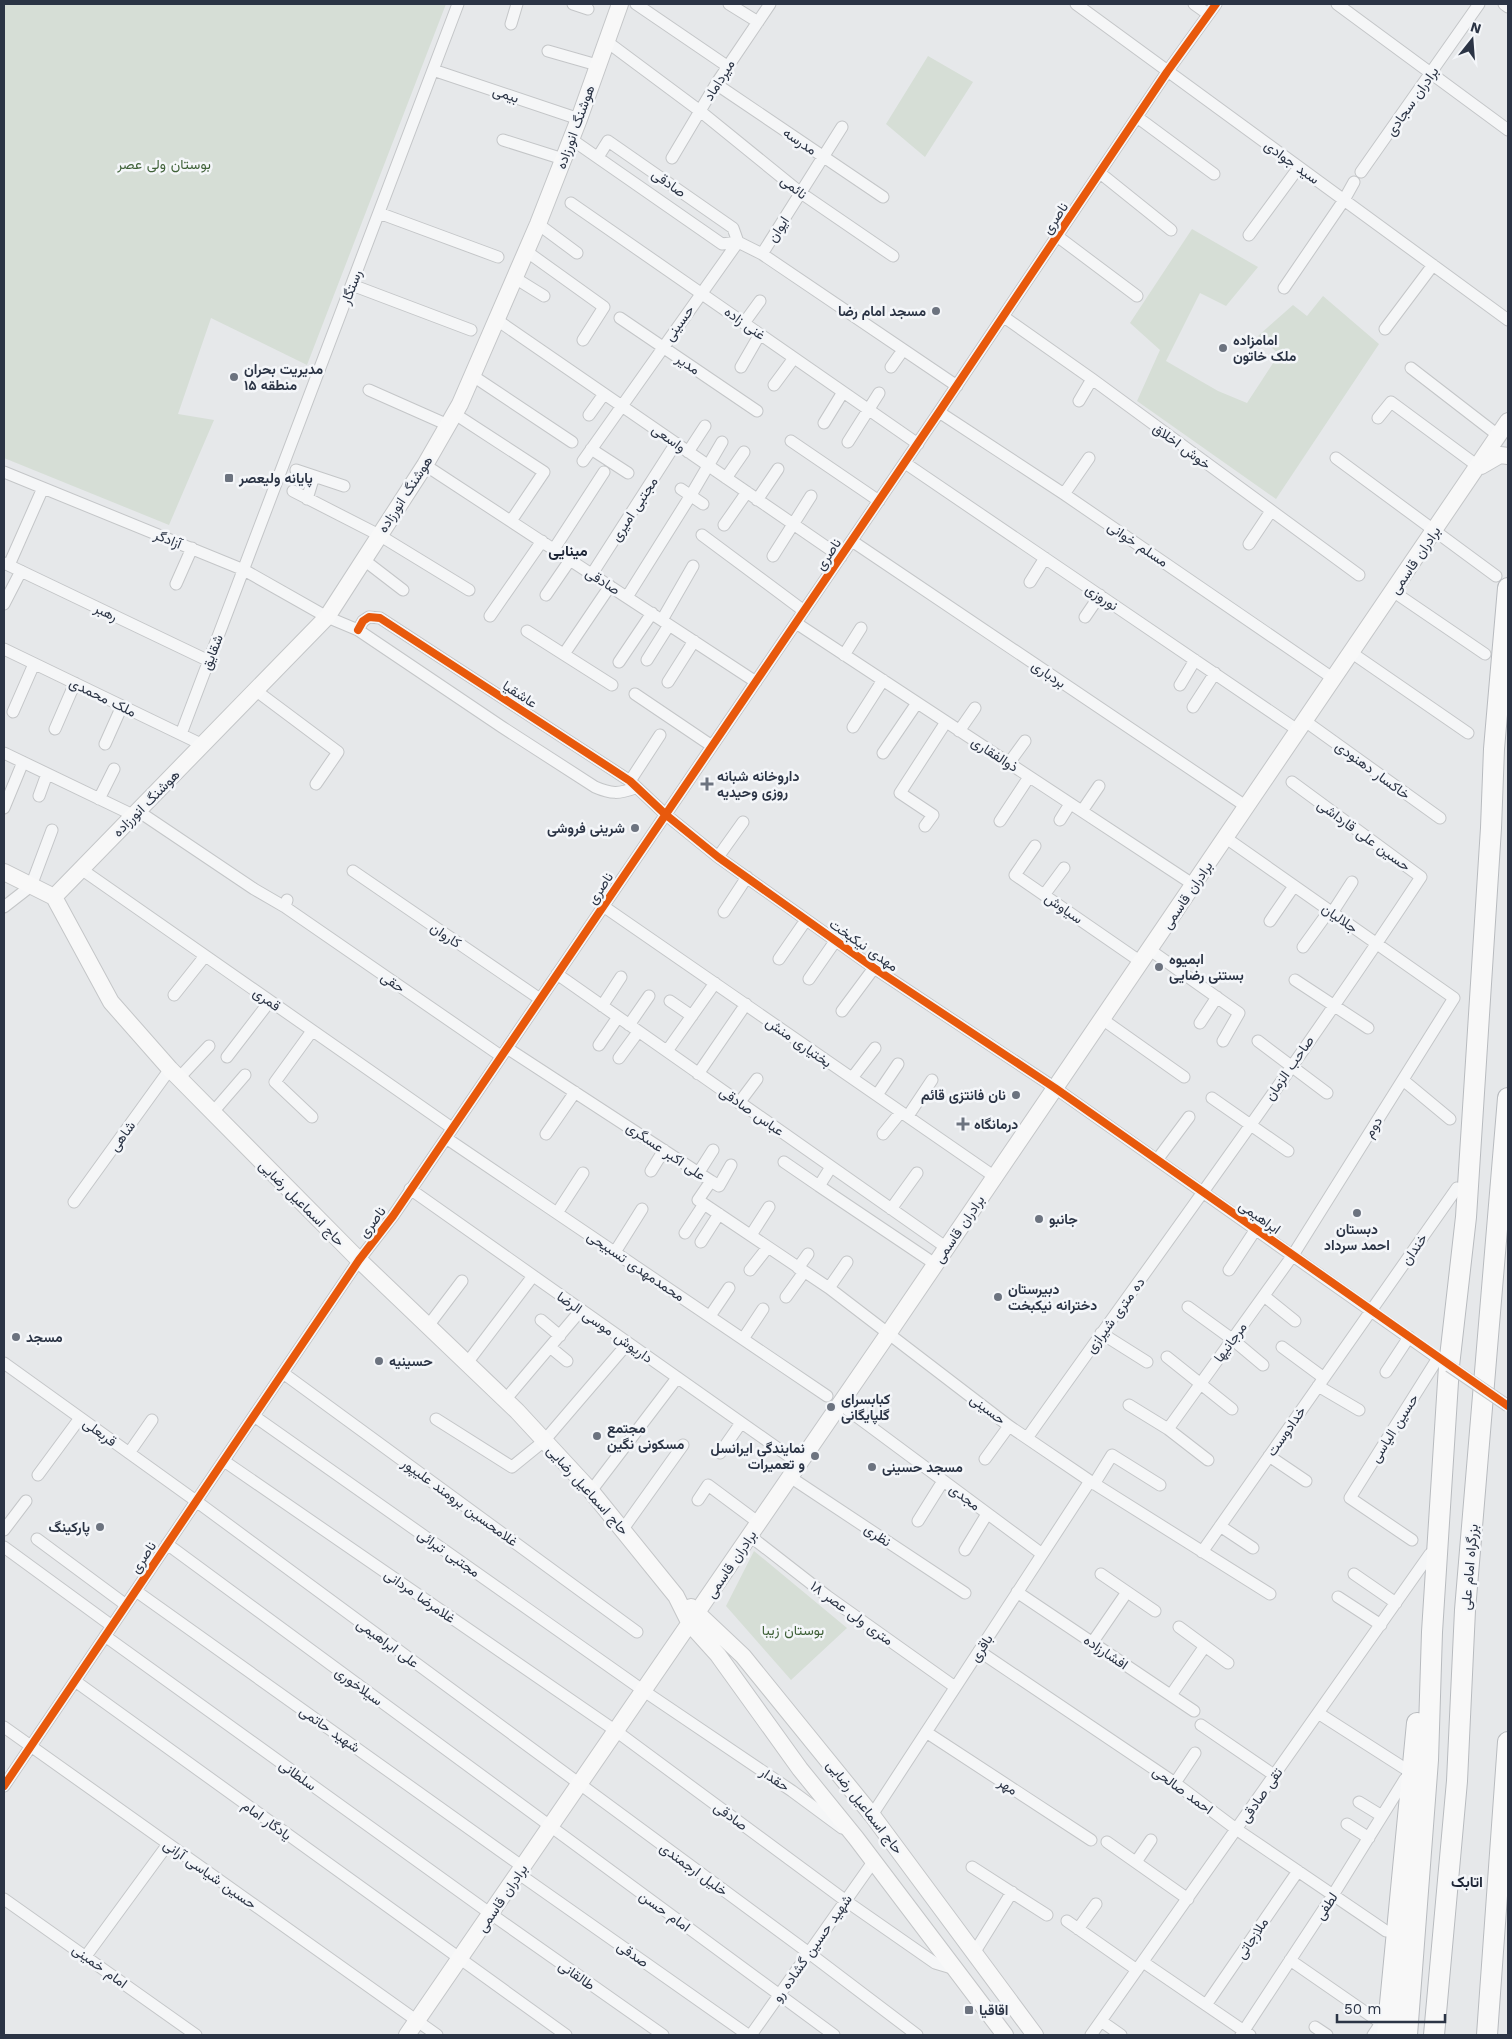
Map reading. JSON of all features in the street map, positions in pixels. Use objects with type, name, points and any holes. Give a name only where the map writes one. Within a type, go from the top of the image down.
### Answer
[{"type":"highway","points":[[1407,2035],[1428,1760],[1444,1362],[1466,1217],[1491,828],[1502,582]]},
{"type":"highway","name":"بزرگراه امام علی","points":[[1434,2035],[1457,1780],[1466,1601],[1508,1098]]},
{"type":"highway","points":[[1387,2035],[1418,1708],[1432,1632]]},
{"type":"highway","points":[[1487,2035],[1508,1742]]},
{"type":"main road","name":"هوشنگ انورزاده","points":[[54,897],[327,617],[425,465],[451,420],[473,376],[538,224],[579,119],[620,4]]},
{"type":"main road","name":"برادران قاسمی","points":[[407,2035],[755,1530],[795,1470],[833,1400],[888,1334],[1479,467],[1508,421]]},
{"type":"main road","points":[[1479,467],[1500,455],[1508,456]]},
{"type":"main road","points":[[4,872],[54,897]]},
{"type":"main road","name":"حاج اسماعیل رضایی","points":[[54,897],[74,930],[111,1002],[175,1074],[359,1260],[506,1400],[591,1491],[623,1529],[694,1618],[718,1655],[800,1769],[856,1838],[1005,2035]]},
{"type":"main road","name":"حاج اسماعیل رضایی","points":[[694,1618],[743,1656],[872,1814],[1035,2035]]},
{"type":"street","name":"رستگار","points":[[244,570],[458,4]]},
{"type":"street","points":[[511,24],[517,4]]},
{"type":"street","points":[[573,4],[588,9]]},
{"type":"street","points":[[636,4],[727,66]]},
{"type":"street","points":[[729,4],[758,22]]},
{"type":"street","name":"میرداماد","points":[[672,158],[727,66],[770,4]]},
{"type":"street","name":"سید جوادی","points":[[1076,4],[1508,320]]},
{"type":"street","points":[[1194,4],[1208,14]]},
{"type":"street","name":"ناصری","points":[[4,1786],[359,1260],[410,1190],[664,814],[918,444],[1167,72],[1216,4]]},
{"type":"street","points":[[1337,4],[1508,130]]},
{"type":"street","name":"برادران سجادی","points":[[1361,172],[1480,4]]},
{"type":"street","points":[[1504,4],[1508,7]]},
{"type":"street","points":[[606,41],[700,111]]},
{"type":"street","points":[[548,51],[597,65]]},
{"type":"street","name":"بیمی","points":[[433,70],[579,119]]},
{"type":"street","name":"مدرسه","points":[[716,84],[883,198]]},
{"type":"street","name":"نائمی","points":[[700,111],[801,193],[893,256]]},
{"type":"street","points":[[1137,117],[1214,174]]},
{"type":"street","name":"ایوان","points":[[762,254],[842,127]]},
{"type":"street","name":"صادقی","points":[[571,139],[722,244],[738,242],[762,254],[957,386]]},
{"type":"street","points":[[502,140],[563,159]]},
{"type":"street","name":"صادقی","points":[[598,157],[608,141],[733,228],[738,242]]},
{"type":"street","points":[[1249,235],[1299,167]]},
{"type":"street","points":[[1100,174],[1171,230]]},
{"type":"street","points":[[1284,288],[1344,200],[1354,182]]},
{"type":"street","name":"غنی زاده","points":[[571,203],[702,292],[918,444]]},
{"type":"street","points":[[379,213],[498,257]]},
{"type":"street","points":[[538,224],[577,252]]},
{"type":"street","points":[[1057,236],[1137,296]]},
{"type":"street","name":"حسینی","points":[[583,462],[738,242]]},
{"type":"street","points":[[526,251],[604,307],[583,340]]},
{"type":"street","points":[[1385,329],[1432,265]]},
{"type":"street","points":[[514,278],[544,296]]},
{"type":"street","points":[[352,285],[471,330]]},
{"type":"street","points":[[744,322],[760,301]]},
{"type":"street","name":"خوش اخلاق","points":[[1004,317],[1092,379],[1359,575]]},
{"type":"street","name":"مدیر","points":[[620,318],[757,411]]},
{"type":"street","name":"واسعی","points":[[497,320],[841,557]]},
{"type":"street","points":[[741,367],[760,334]]},
{"type":"street","points":[[891,367],[903,350]]},
{"type":"street","points":[[774,385],[794,358]]},
{"type":"street","points":[[1411,368],[1500,436]]},
{"type":"street","points":[[473,376],[572,442]]},
{"type":"street","points":[[1079,401],[1092,379]]},
{"type":"street","points":[[369,390],[451,420],[544,472],[511,521]]},
{"type":"street","points":[[824,423],[843,392]]},
{"type":"street","points":[[848,442],[879,393]]},
{"type":"street","points":[[589,416],[604,394]]},
{"type":"street","points":[[1378,418],[1391,402],[1479,467]]},
{"type":"street","name":"مسلم خوانی","points":[[939,412],[1064,494],[1334,679]]},
{"type":"street","points":[[688,452],[705,426]]},
{"type":"street","points":[[791,440],[879,501]]},
{"type":"street","points":[[627,597],[691,496],[722,442]]},
{"type":"street","name":"مجتبی امیری","points":[[592,574],[676,443]]},
{"type":"street","points":[[592,449],[628,473]]},
{"type":"street","points":[[726,478],[744,452]]},
{"type":"street","points":[[1064,494],[1089,458]]},
{"type":"street","points":[[1336,458],[1502,582]]},
{"type":"street","name":"نوروزی","points":[[904,464],[1214,673],[1302,726]]},
{"type":"street","name":"صادقی","points":[[425,465],[756,682]]},
{"type":"street","points":[[758,500],[778,469]]},
{"type":"street","points":[[296,470],[344,486]]},
{"type":"street","name":"آزادگر","points":[[4,472],[244,570],[327,617],[358,630]]},
{"type":"street","points":[[554,549],[604,472]]},
{"type":"street","points":[[307,499],[314,476]]},
{"type":"street","points":[[6,564],[43,488]]},
{"type":"street","points":[[681,489],[704,504]]},
{"type":"street","points":[[293,491],[379,535],[469,590]]},
{"type":"street","points":[[724,525],[747,492]]},
{"type":"street","points":[[773,556],[811,496]]},
{"type":"street","points":[[1249,544],[1270,511]]},
{"type":"street","points":[[702,535],[804,611]]},
{"type":"street","points":[[490,616],[542,541]]},
{"type":"street","name":"بردباری","points":[[852,541],[1247,807]]},
{"type":"street","points":[[176,584],[192,548]]},
{"type":"street","points":[[1030,582],[1045,558]]},
{"type":"street","points":[[364,560],[403,590]]},
{"type":"street","points":[[546,595],[570,560]]},
{"type":"street","name":"رهبر","points":[[6,564],[209,662]]},
{"type":"street","points":[[647,660],[661,619],[693,566]]},
{"type":"street","name":"شقایق","points":[[181,734],[244,570]]},
{"type":"street","points":[[4,604],[22,572]]},
{"type":"street","points":[[564,654],[610,586]]},
{"type":"street","points":[[1394,592],[1485,654]]},
{"type":"street","points":[[1085,617],[1100,596]]},
{"type":"street","name":"عاشقیا","points":[[358,630],[369,617],[380,618],[633,785],[664,814]]},
{"type":"street","points":[[619,662],[661,619]]},
{"type":"street","name":"ذوالفقاری","points":[[796,623],[1194,885]]},
{"type":"street","points":[[844,654],[861,628]]},
{"type":"street","points":[[358,630],[578,777],[604,791],[619,793],[633,785],[660,735]]},
{"type":"street","points":[[527,631],[612,685]]},
{"type":"street","points":[[668,682],[694,641]]},
{"type":"street","name":"ملک محمدی","points":[[4,649],[203,746]]},
{"type":"street","points":[[1352,653],[1468,733]]},
{"type":"street","points":[[1180,685],[1196,660]]},
{"type":"street","points":[[13,712],[34,664]]},
{"type":"street","points":[[1193,708],[1214,673]]},
{"type":"street","points":[[853,727],[883,680]]},
{"type":"street","points":[[56,729],[75,683]]},
{"type":"street","points":[[254,690],[338,752],[316,784]]},
{"type":"street","points":[[635,694],[712,746]]},
{"type":"street","points":[[883,753],[918,703]]},
{"type":"street","points":[[105,744],[122,706]]},
{"type":"street","points":[[959,731],[975,708]]},
{"type":"street","points":[[925,826],[933,815],[900,793],[946,722]]},
{"type":"street","name":"خاکسار دهنودی","points":[[1302,726],[1440,818]]},
{"type":"street","points":[[1009,763],[1025,740]]},
{"type":"street","name":"حقی","points":[[4,753],[99,799],[136,813],[254,889],[286,903],[504,1052]]},
{"type":"street","points":[[4,808],[23,762]]},
{"type":"street","points":[[99,799],[114,769]]},
{"type":"street","points":[[39,796],[47,774]]},
{"type":"street","points":[[1000,821],[1030,777]]},
{"type":"street","name":"حسین علی قارداشی","points":[[1292,782],[1421,877],[1376,944]]},
{"type":"street","points":[[1082,811],[1099,786]]},
{"type":"street","points":[[1060,820],[1070,804]]},
{"type":"street","name":"مهدی نیکبخت","points":[[664,814],[718,857],[874,968],[1056,1088]]},
{"type":"street","points":[[718,857],[743,822]]},
{"type":"street","points":[[4,907],[31,886],[52,830]]},
{"type":"street","name":"جلالیان","points":[[1226,838],[1454,998]]},
{"type":"street","name":"سیاوش","points":[[1034,846],[1015,875],[1044,895],[1217,997],[1240,1013],[1223,1040]]},
{"type":"street","points":[[1044,895],[1064,868]]},
{"type":"street","name":"قمری","points":[[81,869],[312,1031],[449,1133]]},
{"type":"street","name":"کاروان","points":[[353,871],[540,1000]]},
{"type":"street","points":[[724,912],[747,877]]},
{"type":"street","points":[[1304,947],[1352,882]]},
{"type":"street","points":[[1270,921],[1294,886]]},
{"type":"street","name":"بختیاری منش","points":[[603,906],[995,1177]]},
{"type":"street","points":[[779,958],[806,920]]},
{"type":"street","points":[[809,979],[836,940]]},
{"type":"street","name":"صاحب الزمان","points":[[1203,1192],[1376,944]]},
{"type":"street","points":[[174,995],[205,956]]},
{"type":"street","points":[[842,1011],[874,968]]},
{"type":"street","name":"عباس صادقی","points":[[557,974],[947,1248]]},
{"type":"street","points":[[602,1006],[620,977]]},
{"type":"street","points":[[1295,980],[1368,1028]]},
{"type":"street","points":[[667,1052],[715,983]]},
{"type":"street","points":[[619,1058],[649,996]]},
{"type":"street","points":[[1200,1023],[1217,997]]},
{"type":"street","name":"دوم","points":[[1293,1255],[1454,998]]},
{"type":"street","points":[[227,1057],[270,1001]]},
{"type":"street","points":[[670,1001],[692,1016]]},
{"type":"street","points":[[698,1074],[746,1004]]},
{"type":"street","points":[[599,1045],[618,1017]]},
{"type":"street","points":[[1102,1020],[1184,1077]]},
{"type":"street","points":[[312,1031],[275,1082],[312,1117]]},
{"type":"street","points":[[1258,1041],[1327,1093]]},
{"type":"street","name":"شاهی","points":[[74,1202],[175,1074],[210,1046]]},
{"type":"street","points":[[852,1078],[875,1048]]},
{"type":"street","name":"علی اکبر عسگری","points":[[504,1052],[575,1092],[699,1172],[711,1181],[698,1200],[829,1288],[888,1334]]},
{"type":"street","points":[[877,1095],[898,1064]]},
{"type":"street","points":[[213,1112],[245,1075]]},
{"type":"street","points":[[740,1103],[757,1079]]},
{"type":"street","points":[[883,1134],[904,1114],[932,1080]]},
{"type":"street","points":[[1402,1080],[1450,1119]]},
{"type":"street","name":"ابراهیمی","points":[[1056,1088],[1508,1406]]},
{"type":"street","points":[[546,1134],[575,1092]]},
{"type":"street","points":[[1212,1098],[1288,1152]]},
{"type":"street","points":[[1157,1160],[1189,1117]]},
{"type":"street","name":"محمدمهدی تسبیحی","points":[[449,1133],[556,1213],[833,1400]]},
{"type":"street","points":[[650,1171],[664,1150]]},
{"type":"street","points":[[699,1172],[713,1150]]},
{"type":"street","points":[[784,1162],[935,1264]]},
{"type":"street","points":[[711,1181],[718,1186],[731,1165]]},
{"type":"street","points":[[819,1186],[831,1167]]},
{"type":"street","points":[[891,1209],[917,1172]]},
{"type":"street","points":[[556,1213],[583,1173]]},
{"type":"street","name":"خندان","points":[[1371,1310],[1457,1188]]},
{"type":"street","name":"داریوش موسی الرضا","points":[[410,1190],[741,1423],[795,1470]]},
{"type":"street","name":"ده متری شیرازی","points":[[1027,1438],[1203,1192]]},
{"type":"street","points":[[685,1233],[704,1204]]},
{"type":"street","points":[[751,1235],[769,1207]]},
{"type":"street","points":[[616,1252],[642,1209]]},
{"type":"street","points":[[701,1242],[720,1214]]},
{"type":"street","points":[[1229,1270],[1256,1229]]},
{"type":"street","points":[[750,1270],[768,1247]]},
{"type":"street","points":[[786,1296],[808,1254]]},
{"type":"street","name":"مرجانیها","points":[[1168,1429],[1293,1255]]},
{"type":"street","points":[[829,1288],[847,1262]]},
{"type":"street","points":[[467,1363],[533,1276]]},
{"type":"street","points":[[428,1326],[462,1281]]},
{"type":"street","points":[[710,1316],[729,1288]]},
{"type":"street","points":[[1264,1296],[1295,1321]]},
{"type":"street","points":[[1188,1307],[1232,1339],[1263,1365]]},
{"type":"street","points":[[743,1338],[763,1309]]},
{"type":"street","points":[[506,1400],[581,1310]]},
{"type":"street","name":"خدادوست","points":[[1202,1552],[1371,1310]]},
{"type":"street","points":[[541,1320],[560,1336]]},
{"type":"street","points":[[1101,1333],[1147,1362]]},
{"type":"street","name":"حسینی","points":[[888,1334],[1009,1426],[1092,1483]]},
{"type":"street","points":[[1386,1372],[1409,1337]]},
{"type":"street","points":[[436,1419],[512,1467],[544,1442],[628,1343]]},
{"type":"street","points":[[550,1346],[567,1361]]},
{"type":"street","points":[[1282,1347],[1321,1382],[1359,1410]]},
{"type":"street","points":[[1167,1357],[1232,1409]]},
{"type":"street","name":"حسین الیاسی","points":[[1412,1540],[1350,1498],[1444,1362]]},
{"type":"street","name":"قربعلی","points":[[4,1363],[196,1502]]},
{"type":"street","name":"غلامحسین برومند علیپور","points":[[283,1373],[637,1632]]},
{"type":"street","points":[[591,1491],[677,1378]]},
{"type":"street","name":"مجدی","points":[[833,1400],[1042,1554]]},
{"type":"street","points":[[1129,1404],[1168,1429],[1208,1460]]},
{"type":"street","name":"مجتبی تبرائی","points":[[254,1416],[692,1723]]},
{"type":"street","points":[[38,1475],[80,1418]]},
{"type":"street","points":[[129,1453],[152,1420]]},
{"type":"street","points":[[720,1453],[741,1423]]},
{"type":"street","points":[[985,1459],[1009,1426]]},
{"type":"street","points":[[623,1529],[683,1445]]},
{"type":"street","name":"باقری","points":[[872,1814],[1042,1554],[1112,1455],[1160,1485]]},
{"type":"street","points":[[1269,1456],[1306,1481]]},
{"type":"street","name":"غلامرضا مردانی","points":[[224,1461],[616,1732]]},
{"type":"street","name":"نظری","points":[[795,1470],[965,1593]]},
{"type":"street","points":[[918,1521],[943,1481]]},
{"type":"street","points":[[1092,1483],[1270,1594]]},
{"type":"street","name":"۱۸ متری ولی عصر","points":[[698,1500],[708,1485],[827,1596],[955,1687]]},
{"type":"street","points":[[4,1530],[26,1501]]},
{"type":"street","name":"علی ابراهیمی","points":[[196,1502],[580,1785]]},
{"type":"street","points":[[964,1550],[987,1514]]},
{"type":"street","points":[[1220,1526],[1253,1548]]},
{"type":"street","points":[[37,1539],[126,1605]]},
{"type":"street","name":"سیلاخوری","points":[[167,1544],[550,1827]]},
{"type":"street","points":[[4,1547],[109,1631]]},
{"type":"street","name":"تقی صادقی","points":[[1091,2035],[1430,1554]]},
{"type":"street","points":[[1101,1574],[1155,1611]]},
{"type":"street","points":[[1354,1574],[1396,1603]]},
{"type":"street","name":"شهید حاتمی","points":[[136,1591],[521,1870]]},
{"type":"street","name":"افشارزاده","points":[[1017,1592],[1194,1711]]},
{"type":"street","points":[[1092,1643],[1127,1592]]},
{"type":"street","points":[[1338,1597],[1381,1625]]},
{"type":"street","points":[[1179,1627],[1228,1663]]},
{"type":"street","name":"سلطانی","points":[[109,1631],[491,1914]]},
{"type":"street","points":[[1171,1695],[1204,1646]]},
{"type":"street","name":"احمد صالحی","points":[[979,1651],[1175,1783],[1236,1830],[1386,1931]]},
{"type":"street","name":"یادگار امام","points":[[75,1681],[459,1960],[566,2035]]},
{"type":"street","name":"لطفی","points":[[1245,2034],[1290,1960],[1369,1838],[1405,1774],[1318,1714]]},
{"type":"street","name":"حقدار","points":[[692,1723],[792,1791],[856,1838]]},
{"type":"street","points":[[1201,1725],[1274,1776]]},
{"type":"street","name":"حسین شیاسی آرانی","points":[[4,1727],[437,2035]]},
{"type":"street","name":"صادقی","points":[[616,1732],[846,1901]]},
{"type":"street","name":"مهر","points":[[926,1732],[1091,1840]]},
{"type":"street","points":[[1175,1783],[1195,1753]]},
{"type":"street","name":"خلیل ارجمندی","points":[[580,1785],[809,1953],[917,2035]]},
{"type":"street","points":[[1359,1802],[1382,1816]]},
{"type":"street","points":[[1347,1824],[1369,1838]]},
{"type":"street","name":"امام حسن","points":[[550,1827],[834,2035]]},
{"type":"street","points":[[1136,1862],[1151,1840]]},
{"type":"street","points":[[1107,1842],[1188,1899]]},
{"type":"street","points":[[86,1956],[168,1844]]},
{"type":"street","name":"شهید حسین گشاده رو","points":[[749,2035],[873,1862]]},
{"type":"street","points":[[972,1867],[1047,1915]]},
{"type":"street","name":"صدقی","points":[[521,1870],[749,2035]]},
{"type":"street","name":"ملازجاتی","points":[[1206,2005],[1298,1871]]},
{"type":"street","points":[[974,1953],[1012,1892]]},
{"type":"street","name":"امام خمینی","points":[[4,1899],[196,2035]]},
{"type":"street","points":[[846,1901],[935,1964],[955,1969]]},
{"type":"street","points":[[1078,1928],[1096,1904]]},
{"type":"street","name":"طالقانی","points":[[491,1914],[662,2035]]},
{"type":"street","points":[[1067,1921],[1206,2005],[1245,2034]]},
{"type":"street","points":[[1290,1960],[1381,2023],[1373,2035]]},
{"type":"street","points":[[1101,2021],[1121,2035]]},
{"type":"street","points":[[1316,2027],[1327,2035]]},
{"type":"green space","name":"بوستان ولی عصر","points":[[4,4],[446,4],[307,365],[211,318],[178,414],[214,420],[169,525],[4,458]]},
{"type":"green space","points":[[928,56],[973,82],[925,157],[886,124]]},
{"type":"green space","points":[[1192,229],[1258,267],[1226,306],[1200,293],[1166,361],[1218,391],[1247,403],[1279,354],[1258,336],[1293,305],[1307,316],[1323,296],[1379,344],[1276,499],[1137,401],[1160,350],[1130,323]]},
{"type":"green space","name":"بوستان زیبا","points":[[754,1551],[847,1628],[791,1680],[726,1606]]},
{"type":"cycle path","points":[[4,1786],[359,1260],[393,1216],[939,412],[1167,72],[1216,4]]},
{"type":"cycle path","points":[[358,630],[363,621],[369,617],[380,618],[630,781],[665,814],[718,857],[874,968],[1055,1088],[1508,1406]]},
{"type":"place","name":"مسجد امام رضا","points":[[936,311]]},
{"type":"place","name":"امامزاده ملک خاتون","points":[[1223,348]]},
{"type":"place","name":"مدیریت بحران منطقه ۱۵","points":[[234,377]]},
{"type":"place","name":"پایانه ولیعصر","points":[[229,478]]},
{"type":"place","name":"داروخانه شبانه روزی وحیدیه","points":[[707,784]]},
{"type":"place","name":"شرینی فروشی","points":[[635,828]]},
{"type":"place","name":"ابمیوه بستنی رضایی","points":[[1159,967]]},
{"type":"place","name":"نان فانتزی قائم","points":[[1016,1095]]},
{"type":"place","name":"درمانگاه","points":[[963,1124]]},
{"type":"place","name":"دبستان احمد سرداد","points":[[1357,1213]]},
{"type":"place","name":"جانبو","points":[[1039,1219]]},
{"type":"place","name":"دبیرستان دخترانه نیکبخت","points":[[998,1297]]},
{"type":"place","name":"مسجد","points":[[16,1337]]},
{"type":"place","name":"حسینیه","points":[[379,1361]]},
{"type":"place","name":"کبابسرای گلپایگانی","points":[[831,1407]]},
{"type":"place","name":"مجتمع مسکونی نگین","points":[[597,1436]]},
{"type":"place","name":"نمایندگی ایرانسل و تعمیرات","points":[[815,1456]]},
{"type":"place","name":"مسجد حسینی","points":[[872,1467]]},
{"type":"place","name":"پارکینگ","points":[[100,1527]]},
{"type":"place","name":"اقاقیا","points":[[969,2010]]},
{"type":"district","name":"مینایی","points":[[568,551]]},
{"type":"district","name":"اتابک","points":[[1467,1882]]}]
